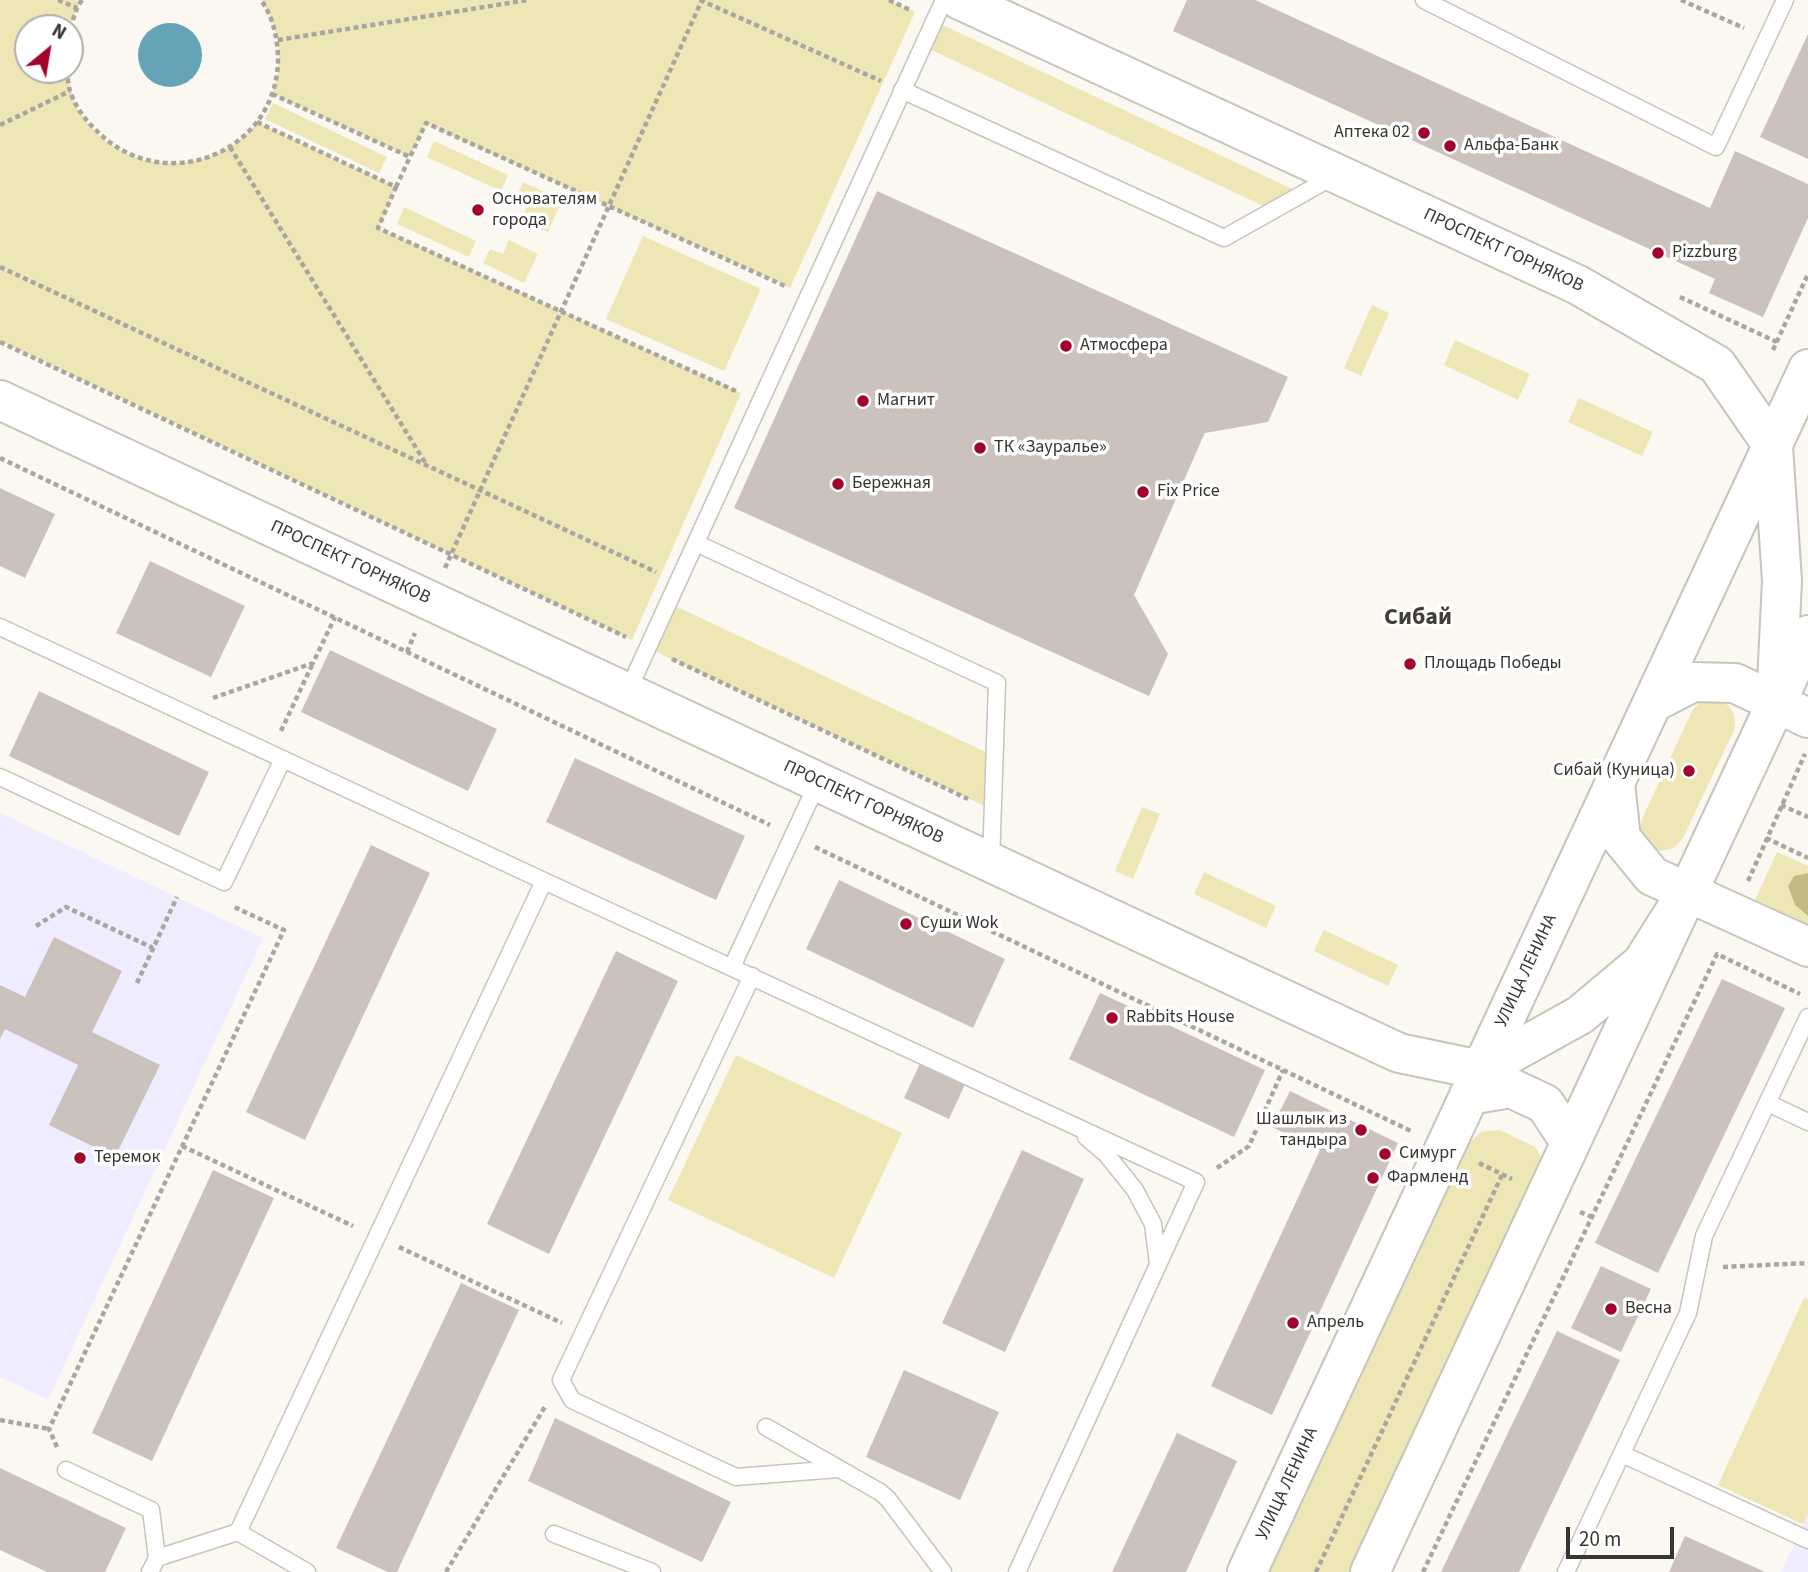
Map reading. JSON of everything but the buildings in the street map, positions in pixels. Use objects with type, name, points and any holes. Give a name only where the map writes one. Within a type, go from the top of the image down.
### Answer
[{"type":"main road","name":"ПРОСПЕКТ ГОРНЯКОВ","points":[[960,0],[1578,285],[1717,365],[1790,442]]},
{"type":"main road","name":"УЛИЦА ЛЕНИНА","points":[[1247,1572],[1615,783],[1654,702],[1790,442],[1791,406],[1808,369]]},
{"type":"main road","name":"ПРОСПЕКТ ГОРНЯКОВ","points":[[0,400],[1399,1053],[1475,1083]]},
{"type":"main road","points":[[1790,442],[1782,581],[1792,711]]},
{"type":"main road","points":[[1475,1083],[1580,1015],[1642,963],[1687,892],[1792,711],[1808,635]]},
{"type":"main road","points":[[1654,702],[1693,682],[1735,683],[1792,711]]},
{"type":"main road","points":[[1615,783],[1621,838],[1652,876],[1808,947]]},
{"type":"main road","points":[[1370,1572],[1687,892]]},
{"type":"main road","points":[[1475,1083],[1511,1088],[1545,1104],[1570,1143]]},
{"type":"lane","points":[[627,693],[944,0]]},
{"type":"lane","points":[[1424,0],[1716,147],[1785,0]]},
{"type":"lane","points":[[902,90],[1224,239],[1338,174]]},
{"type":"lane","points":[[696,542],[997,683],[991,863]]},
{"type":"lane","points":[[1,630],[1196,1182],[1017,1572]]},
{"type":"lane","points":[[0,776],[224,882],[277,756]]},
{"type":"lane","points":[[732,967],[818,782]]},
{"type":"lane","points":[[65,1470],[150,1510],[153,1565],[238,1532],[544,881]]},
{"type":"lane","points":[[751,976],[561,1380],[572,1400],[736,1477],[838,1469]]},
{"type":"lane","points":[[1566,1572],[1688,1313],[1704,1236],[1808,1017]]},
{"type":"lane","points":[[1768,1102],[1808,1122]]},
{"type":"lane","points":[[1067,1122],[1107,1155],[1135,1190],[1153,1224],[1158,1264]]},
{"type":"lane","points":[[766,1427],[880,1492],[943,1572]]},
{"type":"lane","points":[[1622,1454],[1808,1540]]},
{"type":"lane","points":[[238,1532],[307,1572]]},
{"type":"lane","points":[[554,1534],[652,1572]]},
{"type":"path","points":[[58,0],[76,8]]},
{"type":"path","points":[[74,14],[82,0]]},
{"type":"path","points":[[69,84],[85,120],[108,143],[137,158],[169,164],[201,160],[230,147],[257,122],[270,101],[278,71],[278,40],[268,10],[261,0]]},
{"type":"path","points":[[278,40],[528,0]]},
{"type":"path","points":[[451,555],[701,0],[883,82]]},
{"type":"path","points":[[889,0],[915,12]]},
{"type":"path","points":[[1681,0],[1767,39]]},
{"type":"path","points":[[0,125],[70,91]]},
{"type":"path","points":[[272,94],[410,158]]},
{"type":"path","points":[[257,122],[396,187]]},
{"type":"path","points":[[741,393],[378,228],[396,187],[426,123],[790,288]]},
{"type":"path","points":[[230,147],[426,465]]},
{"type":"path","points":[[0,267],[661,575]]},
{"type":"path","points":[[1776,342],[1808,274]]},
{"type":"path","points":[[0,342],[993,810]]},
{"type":"path","points":[[277,756],[313,663],[335,617]]},
{"type":"path","points":[[179,710],[313,663]]},
{"type":"path","points":[[1423,1572],[1717,954],[1808,747]]},
{"type":"path","points":[[1781,805],[1808,817]]},
{"type":"path","points":[[1766,838],[1808,858]]},
{"type":"path","points":[[0,1420],[49,1429],[284,930],[230,905],[224,882]]},
{"type":"path","points":[[137,983],[177,897]]},
{"type":"path","points":[[36,926],[66,907],[153,948]]},
{"type":"path","points":[[1717,954],[1808,998]]},
{"type":"path","points":[[1196,1182],[1249,1146],[1283,1070]]},
{"type":"path","points":[[1316,1572],[1502,1175]]},
{"type":"path","points":[[1698,1269],[1808,1263]]},
{"type":"path","points":[[446,1572],[561,1380]]},
{"type":"shaded area","points":[[0,0],[82,0],[75,14],[14,14],[14,84],[70,84],[85,120],[111,145],[144,160],[180,163],[198,160],[232,145],[257,122],[396,187],[379,228],[741,393],[632,640],[0,341]]},
{"type":"shaded area","points":[[261,0],[889,0],[915,12],[790,288],[426,124],[410,157],[272,94],[278,72],[278,44],[270,16]]},
{"type":"shaded area","points":[[934,21],[1303,194],[1274,211],[923,46]]},
{"type":"shaded area","points":[[273,103],[387,157],[379,173],[265,119]]},
{"type":"shaded area","points":[[434,141],[508,175],[501,191],[427,157]]},
{"type":"shaded area","points":[[523,182],[562,200],[548,232],[520,220],[528,204],[516,198]]},
{"type":"shaded area","points":[[404,207],[476,241],[469,257],[397,224]]},
{"type":"shaded area","points":[[643,236],[761,289],[724,371],[606,319]]},
{"type":"shaded area","points":[[509,240],[538,254],[524,283],[483,263],[490,249],[503,254]]},
{"type":"shaded area","points":[[1372,305],[1389,313],[1361,376],[1344,368]]},
{"type":"shaded area","points":[[1455,340],[1530,374],[1518,400],[1444,365]]},
{"type":"shaded area","points":[[1579,398],[1653,432],[1642,456],[1568,422]]},
{"type":"shaded area","points":[[669,603],[994,756],[993,810],[648,648]]},
{"type":"shaded area","points":[[1716,698],[1732,709],[1735,728],[1683,838],[1674,848],[1660,851],[1647,845],[1640,833],[1642,819],[1693,709],[1703,700]]},
{"type":"shaded area","points":[[1142,807],[1160,814],[1133,879],[1115,871]]},
{"type":"shaded area","name":"Теремок","points":[[0,813],[263,938],[48,1400],[0,1377]]},
{"type":"shaded area","points":[[1777,852],[1808,866],[1808,873],[1794,876],[1795,905],[1808,916],[1808,925],[1755,900]]},
{"type":"shaded area","points":[[1204,872],[1276,906],[1266,928],[1194,894]]},
{"type":"shaded area","points":[[1808,873],[1808,916],[1795,905],[1788,886],[1794,876]]},
{"type":"shaded area","points":[[1324,930],[1398,965],[1388,986],[1314,951]]},
{"type":"shaded area","points":[[736,1055],[902,1133],[834,1278],[668,1200]]},
{"type":"shaded area","points":[[1500,1130],[1535,1147],[1545,1162],[1358,1572],[1268,1572],[1468,1144],[1481,1132]]},
{"type":"shaded area","points":[[1804,1298],[1808,1299],[1808,1514],[1803,1524],[1718,1485]]},
{"type":"shaded area","points":[[1808,1514],[1808,1572],[1781,1572],[1798,1536]]},
{"type":"water","points":[[170,23],[182,25],[193,32],[200,43],[200,67],[193,78],[182,85],[170,87],[158,85],[147,78],[140,67],[138,55],[140,43],[147,32],[158,25]]},
{"type":"place","name":"Аптека 02","points":[[1424,133]]},
{"type":"place","name":"Альфа-Банк","points":[[1450,146]]},
{"type":"place","name":"Основателям города","points":[[478,210]]},
{"type":"place","name":"Pizzburg","points":[[1658,253]]},
{"type":"place","name":"Атмосфера","points":[[1066,346]]},
{"type":"place","name":"Магнит","points":[[863,401]]},
{"type":"place","name":"ТК «Зауралье»","points":[[980,448]]},
{"type":"place","name":"Бережная","points":[[838,484]]},
{"type":"place","name":"Fix Price","points":[[1143,492]]},
{"type":"place","name":"Площадь Победы","points":[[1410,664]]},
{"type":"place","name":"Сибай (Куница)","points":[[1689,771]]},
{"type":"place","name":"Суши Wok","points":[[906,924]]},
{"type":"place","name":"Rabbits House","points":[[1112,1018]]},
{"type":"place","name":"Шашлык из тандыра","points":[[1361,1130]]},
{"type":"place","name":"Симург","points":[[1385,1154]]},
{"type":"place","name":"Теремок","points":[[80,1158]]},
{"type":"place","name":"Фармленд","points":[[1373,1178]]},
{"type":"place","name":"Весна","points":[[1611,1309]]},
{"type":"place","name":"Апрель","points":[[1293,1323]]},
{"type":"district","name":"Сибай","points":[[1418,619]]}]
